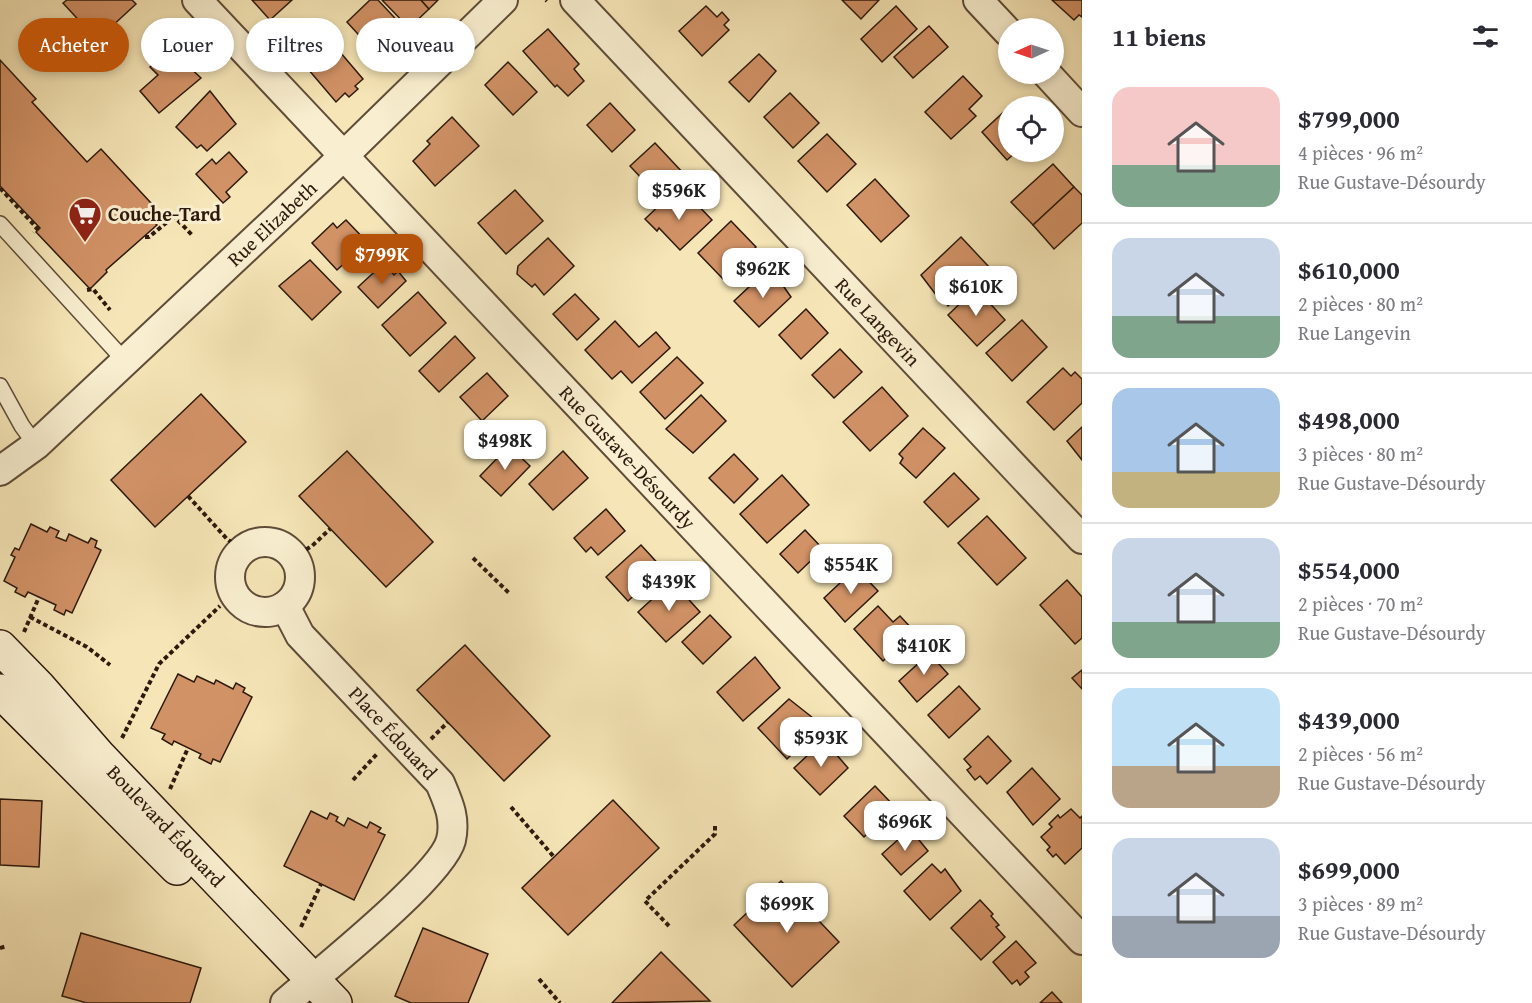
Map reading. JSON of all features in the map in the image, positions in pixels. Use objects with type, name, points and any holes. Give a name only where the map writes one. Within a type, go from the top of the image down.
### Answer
[{"type":"street","name":"Rue Gustave-Désourdy","points":[[197,0],[1082,940]]},
{"type":"street","name":"Rue Elizabeth","points":[[0,471],[36,445],[343,156],[502,0]]},
{"type":"street","name":"Rue Langevin","points":[[575,0],[1082,539]]},
{"type":"street","points":[[978,0],[998,21]]},
{"type":"street","points":[[1056,84],[1082,111]]},
{"type":"street","name":"Rue Elizabeth","points":[[0,490],[36,445]]},
{"type":"street","points":[[265,542],[285,549],[293,557],[300,577],[298,588],[285,606],[263,613],[252,610],[238,599],[230,583],[230,571],[242,550],[250,545],[265,542]]},
{"type":"street","name":"Place Édouard","points":[[285,606],[300,635],[440,783],[453,814],[451,841],[439,863],[353,946],[307,996]]},
{"type":"street","name":"Boulevard Édouard","points":[[11,641],[307,996]]},
{"type":"street","name":"Boulevard Édouard","points":[[0,690],[123,817],[307,996]]},
{"type":"lane","points":[[0,224],[125,361]]},
{"type":"lane","points":[[0,386],[4,402],[36,445]]},
{"type":"path","points":[[145,237],[149,237],[166,223],[163,218],[170,212],[193,236]]},
{"type":"path","points":[[31,228],[37,228]]},
{"type":"path","points":[[105,303],[110,310]]},
{"type":"path","points":[[188,496],[227,539],[242,550]]},
{"type":"path","points":[[293,557],[312,546],[330,529]]},
{"type":"path","points":[[474,558],[509,593]]},
{"type":"path","points":[[11,641],[30,617],[39,597]]},
{"type":"path","points":[[121,740],[159,664],[220,606]]},
{"type":"path","points":[[30,617],[87,647],[110,665]]},
{"type":"path","points":[[425,744],[448,722]]},
{"type":"path","points":[[353,780],[395,735]]},
{"type":"path","points":[[170,790],[188,748]]},
{"type":"path","points":[[511,807],[554,857]]},
{"type":"path","points":[[669,926],[645,901],[715,834],[715,823]]},
{"type":"path","points":[[301,927],[321,884]]},
{"type":"path","points":[[0,948],[7,946]]},
{"type":"path","points":[[539,979],[560,1003]]},
{"type":"building","points":[[67,0],[132,0],[136,4],[121,18],[77,18],[63,3]]},
{"type":"building","points":[[252,0],[292,0],[272,18],[268,18]]},
{"type":"building","points":[[370,0],[378,0],[395,18],[356,18],[356,32],[347,22]]},
{"type":"building","points":[[382,0],[421,0],[429,9],[420,18],[399,18]]},
{"type":"building","points":[[421,0],[438,0],[429,9]]},
{"type":"building","points":[[842,0],[879,0],[861,19]]},
{"type":"building","points":[[1052,0],[1082,0],[1082,17],[1079,15],[1074,20]]},
{"type":"building","points":[[706,6],[717,17],[722,12],[729,20],[724,25],[729,30],[702,56],[679,31]]},
{"type":"building","points":[[896,6],[917,29],[882,62],[861,39]]},
{"type":"building","points":[[929,26],[948,47],[913,78],[894,57]]},
{"type":"building","points":[[548,29],[579,64],[574,69],[584,81],[568,96],[557,85],[555,87],[523,51]]},
{"type":"building","points":[[759,54],[776,71],[749,102],[729,82]]},
{"type":"building","points":[[344,57],[363,79],[355,86],[358,89],[349,97],[345,93],[336,102],[311,72],[344,72]]},
{"type":"building","points":[[0,60],[36,99],[32,102],[87,162],[101,149],[163,216],[155,223],[157,225],[106,270],[107,272],[90,289],[36,232],[40,228],[0,186]]},
{"type":"building","points":[[508,62],[537,92],[513,115],[485,85]]},
{"type":"building","points":[[155,72],[195,72],[201,78],[159,113],[140,91],[158,75]]},
{"type":"building","points":[[963,76],[982,96],[969,109],[976,116],[951,139],[925,112]]},
{"type":"building","points":[[210,91],[236,124],[207,151],[201,145],[197,148],[176,127]]},
{"type":"building","points":[[790,93],[819,123],[793,148],[764,117]]},
{"type":"building","points":[[610,103],[635,130],[612,152],[587,125]]},
{"type":"building","points":[[452,117],[479,146],[435,186],[413,161],[430,144],[427,141]]},
{"type":"building","points":[[998,117],[998,150],[982,132]]},
{"type":"building","points":[[827,134],[856,164],[827,192],[798,161]]},
{"type":"building","points":[[655,143],[684,174],[659,197],[630,166]]},
{"type":"building","points":[[229,152],[247,172],[226,192],[230,197],[223,203],[196,174],[212,159],[216,164]]},
{"type":"building","points":[[1053,164],[1074,187],[1033,225],[1011,202]]},
{"type":"building","points":[[875,179],[909,216],[881,242],[847,205]]},
{"type":"building","points":[[1074,187],[1082,195],[1082,223],[1054,249],[1033,225]]},
{"type":"building","points":[[515,190],[543,221],[506,254],[478,223]]},
{"type":"building","points":[[689,196],[712,220],[680,250],[659,228],[657,231],[645,219],[665,200],[674,210]]},
{"type":"building","points":[[346,220],[367,242],[337,270],[312,243],[333,223],[337,228]]},
{"type":"building","points":[[731,221],[756,247],[723,279],[698,253]]},
{"type":"building","points":[[961,237],[990,268],[948,306],[942,298],[940,300],[921,275]]},
{"type":"building","points":[[548,238],[574,266],[544,295],[535,284],[532,287],[517,274],[518,266]]},
{"type":"building","points":[[310,260],[341,292],[312,320],[279,286]]},
{"type":"building","points":[[384,263],[394,275],[398,271],[406,281],[378,308],[358,287]]},
{"type":"building","points":[[766,271],[774,280],[777,277],[791,297],[759,327],[734,301]]},
{"type":"building","points":[[976,288],[1005,320],[977,346],[948,315]]},
{"type":"building","points":[[418,292],[446,323],[410,356],[382,325]]},
{"type":"building","points":[[575,294],[599,319],[577,340],[553,314]]},
{"type":"building","points":[[806,309],[828,333],[801,359],[779,335]]},
{"type":"building","points":[[1022,320],[1047,347],[1012,381],[986,353]]},
{"type":"building","points":[[615,321],[639,347],[656,332],[670,348],[632,383],[621,371],[612,379],[585,350]]},
{"type":"building","points":[[455,336],[475,358],[439,392],[419,371]]},
{"type":"building","points":[[840,349],[862,372],[834,398],[812,375]]},
{"type":"building","points":[[677,357],[703,383],[665,419],[640,392]]},
{"type":"building","points":[[1063,368],[1071,376],[1075,372],[1082,379],[1082,403],[1054,430],[1027,402]]},
{"type":"building","points":[[487,373],[508,396],[482,421],[460,397]]},
{"type":"building","points":[[882,387],[908,416],[870,451],[843,422]]},
{"type":"building","points":[[201,394],[246,442],[155,527],[111,480]]},
{"type":"building","points":[[701,395],[726,421],[693,453],[666,429]]},
{"type":"building","points":[[1082,427],[1082,460],[1067,441]]},
{"type":"building","points":[[923,428],[945,448],[916,478],[900,463],[903,458],[899,454]]},
{"type":"building","points":[[509,446],[530,466],[501,496],[480,476]]},
{"type":"building","points":[[347,451],[433,542],[386,587],[299,496]]},
{"type":"building","points":[[563,451],[588,478],[553,510],[529,484]]},
{"type":"building","points":[[734,454],[758,479],[734,503],[709,478]]},
{"type":"building","points":[[954,473],[979,499],[948,527],[924,502]]},
{"type":"building","points":[[782,475],[809,505],[767,543],[740,514]]},
{"type":"building","points":[[606,509],[625,531],[598,555],[591,547],[586,552],[574,538]]},
{"type":"building","points":[[987,516],[1026,558],[997,585],[958,543]]},
{"type":"building","points":[[31,524],[47,532],[50,527],[59,531],[56,537],[66,541],[69,534],[88,543],[91,538],[97,541],[95,547],[101,550],[72,613],[66,610],[64,615],[54,610],[56,605],[28,592],[25,597],[15,592],[17,588],[4,581],[15,557],[11,555],[15,548],[19,550]]},
{"type":"building","points":[[805,530],[823,549],[798,573],[780,554]]},
{"type":"building","points":[[641,545],[663,569],[628,601],[606,577]]},
{"type":"building","points":[[856,568],[878,591],[845,622],[824,598]]},
{"type":"building","points":[[1067,580],[1082,597],[1082,638],[1075,644],[1040,605]]},
{"type":"building","points":[[672,581],[700,612],[666,642],[638,612]]},
{"type":"building","points":[[878,606],[893,622],[900,616],[915,632],[883,661],[854,629]]},
{"type":"building","points":[[710,615],[731,637],[703,664],[682,642]]},
{"type":"building","points":[[465,645],[550,736],[504,781],[417,690]]},
{"type":"building","points":[[934,649],[942,658],[938,663],[948,674],[917,702],[899,681]]},
{"type":"building","points":[[755,657],[780,688],[743,721],[717,692]]},
{"type":"building","points":[[1082,670],[1082,689],[1072,678]]},
{"type":"building","points":[[178,674],[194,682],[197,676],[214,684],[216,680],[233,689],[236,683],[245,688],[243,692],[252,697],[220,762],[213,759],[211,764],[199,758],[201,754],[174,741],[172,745],[162,739],[165,734],[151,728]]},
{"type":"building","points":[[959,686],[980,709],[949,738],[928,715]]},
{"type":"building","points":[[789,699],[813,718],[808,723],[816,731],[787,759],[758,728]]},
{"type":"building","points":[[988,736],[1011,761],[987,784],[980,776],[975,780],[967,770],[971,767],[964,759]]},
{"type":"building","points":[[824,740],[848,768],[820,795],[794,768]]},
{"type":"building","points":[[1032,768],[1060,799],[1033,825],[1007,792]]},
{"type":"building","points":[[875,786],[895,807],[864,837],[844,816]]},
{"type":"building","points":[[0,799],[42,801],[39,867],[0,865]]},
{"type":"building","points":[[613,800],[659,848],[568,935],[522,888]]},
{"type":"building","points":[[1071,809],[1080,818],[1082,816],[1082,848],[1065,864],[1056,854],[1053,857],[1047,850],[1050,847],[1041,837],[1052,827],[1049,824],[1058,815],[1060,818]]},
{"type":"building","points":[[311,811],[327,819],[330,813],[338,817],[336,821],[344,826],[348,818],[367,828],[370,822],[381,828],[378,832],[385,835],[354,900],[284,866]]},
{"type":"building","points":[[910,829],[928,851],[901,875],[882,854]]},
{"type":"building","points":[[932,864],[941,873],[945,869],[961,891],[930,920],[904,891]]},
{"type":"building","points":[[781,881],[839,942],[792,987],[734,925]]},
{"type":"building","points":[[980,900],[993,914],[991,916],[999,925],[996,927],[1005,937],[981,960],[951,928]]},
{"type":"building","points":[[423,928],[488,954],[468,1003],[411,1003],[395,996]]},
{"type":"building","points":[[81,933],[201,968],[190,1003],[87,1003],[62,996]]},
{"type":"building","points":[[1016,941],[1036,963],[1025,972],[1029,977],[1020,985],[1017,980],[1012,984],[993,962]]},
{"type":"building","points":[[661,952],[710,1001],[612,1003]]},
{"type":"building","points":[[1052,992],[1062,1003],[1040,1003]]},
{"type":"place","name":"Couche-Tard","points":[[85,243]]}]
